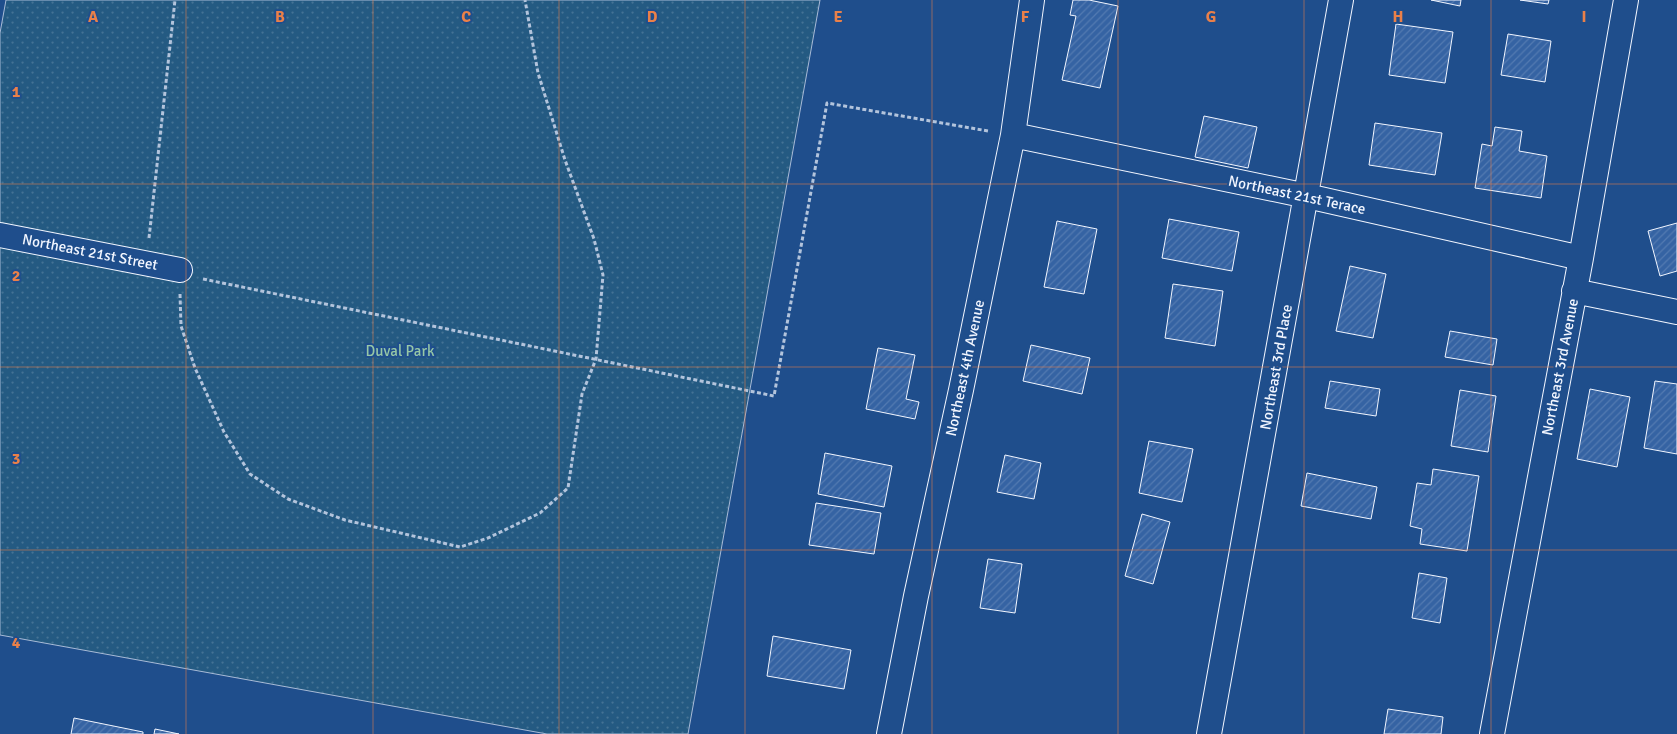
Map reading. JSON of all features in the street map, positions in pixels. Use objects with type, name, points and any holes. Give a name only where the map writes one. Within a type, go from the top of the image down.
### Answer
[{"type":"street","name":"Northeast 4th Avenue","points":[[889,734],[916,596],[961,390],[1013,136],[1032,0]]},
{"type":"street","name":"Northeast 3rd Place","points":[[1209,734],[1341,0]]},
{"type":"street","name":"Northeast 3rd Avenue","points":[[1492,734],[1581,258],[1626,0]]},
{"type":"street","name":"Northeast 21st Terace","points":[[1013,136],[1307,196],[1581,258]]},
{"type":"street","name":"Northeast 21st Street","points":[[0,235],[180,270]]},
{"type":"street","points":[[1574,291],[1677,312]]},
{"type":"path","points":[[146,263],[175,0]]},
{"type":"path","points":[[525,0],[538,73],[565,160],[594,239],[603,275],[596,360],[582,394],[568,488],[540,513],[488,538],[460,547],[345,520],[288,499],[250,474],[224,432],[195,368],[181,326],[180,270],[195,277],[596,360],[774,396],[827,103],[1013,136]]},
{"type":"green space","name":"Duval Park","points":[[6,0],[820,0],[688,734],[547,734],[0,635],[0,33]]},
{"type":"building","points":[[1073,0],[1089,0],[1118,6],[1100,88],[1062,80],[1076,16],[1070,15]]},
{"type":"building","points":[[1431,0],[1461,0],[1460,6]]},
{"type":"building","points":[[1520,0],[1549,0],[1548,4]]},
{"type":"building","points":[[1396,24],[1453,32],[1445,83],[1389,75]]},
{"type":"building","points":[[1508,34],[1551,41],[1545,82],[1501,75]]},
{"type":"building","points":[[1204,116],[1257,127],[1248,168],[1195,157]]},
{"type":"building","points":[[1375,123],[1442,133],[1435,175],[1369,165]]},
{"type":"building","points":[[1495,127],[1522,131],[1519,151],[1547,156],[1541,198],[1475,188],[1482,144],[1492,146]]},
{"type":"building","points":[[1169,219],[1239,232],[1232,271],[1162,258]]},
{"type":"building","points":[[1057,221],[1097,229],[1084,294],[1044,287]]},
{"type":"building","points":[[1677,223],[1677,271],[1660,276],[1648,231]]},
{"type":"building","points":[[1350,266],[1386,274],[1373,338],[1336,331]]},
{"type":"building","points":[[1173,284],[1223,291],[1215,346],[1165,338]]},
{"type":"building","points":[[1450,331],[1497,339],[1493,365],[1445,357]]},
{"type":"building","points":[[1031,345],[1090,358],[1082,394],[1023,381]]},
{"type":"building","points":[[878,348],[915,355],[906,399],[919,402],[915,419],[866,409]]},
{"type":"building","points":[[1330,381],[1380,389],[1376,416],[1325,408]]},
{"type":"building","points":[[1655,381],[1677,384],[1677,454],[1644,448]]},
{"type":"building","points":[[1590,389],[1630,397],[1617,467],[1577,459]]},
{"type":"building","points":[[1460,390],[1496,396],[1488,452],[1451,446]]},
{"type":"building","points":[[1149,441],[1193,449],[1182,502],[1139,493]]},
{"type":"building","points":[[825,453],[892,466],[884,507],[818,494]]},
{"type":"building","points":[[1005,455],[1041,463],[1034,499],[997,492]]},
{"type":"building","points":[[1433,469],[1479,476],[1467,551],[1420,544],[1422,529],[1410,526],[1417,483],[1431,485]]},
{"type":"building","points":[[1307,473],[1377,487],[1371,519],[1301,506]]},
{"type":"building","points":[[816,503],[881,513],[874,554],[809,545]]},
{"type":"building","points":[[1142,514],[1170,522],[1153,584],[1125,576]]},
{"type":"building","points":[[988,559],[1022,564],[1015,613],[980,608]]},
{"type":"building","points":[[1419,573],[1447,578],[1440,623],[1412,618]]},
{"type":"building","points":[[773,636],[851,650],[844,689],[767,676]]},
{"type":"building","points":[[1388,709],[1443,717],[1441,734],[1384,734]]},
{"type":"building","points":[[74,718],[143,732],[143,734],[71,734]]},
{"type":"building","points":[[155,729],[179,734],[154,734]]}]
